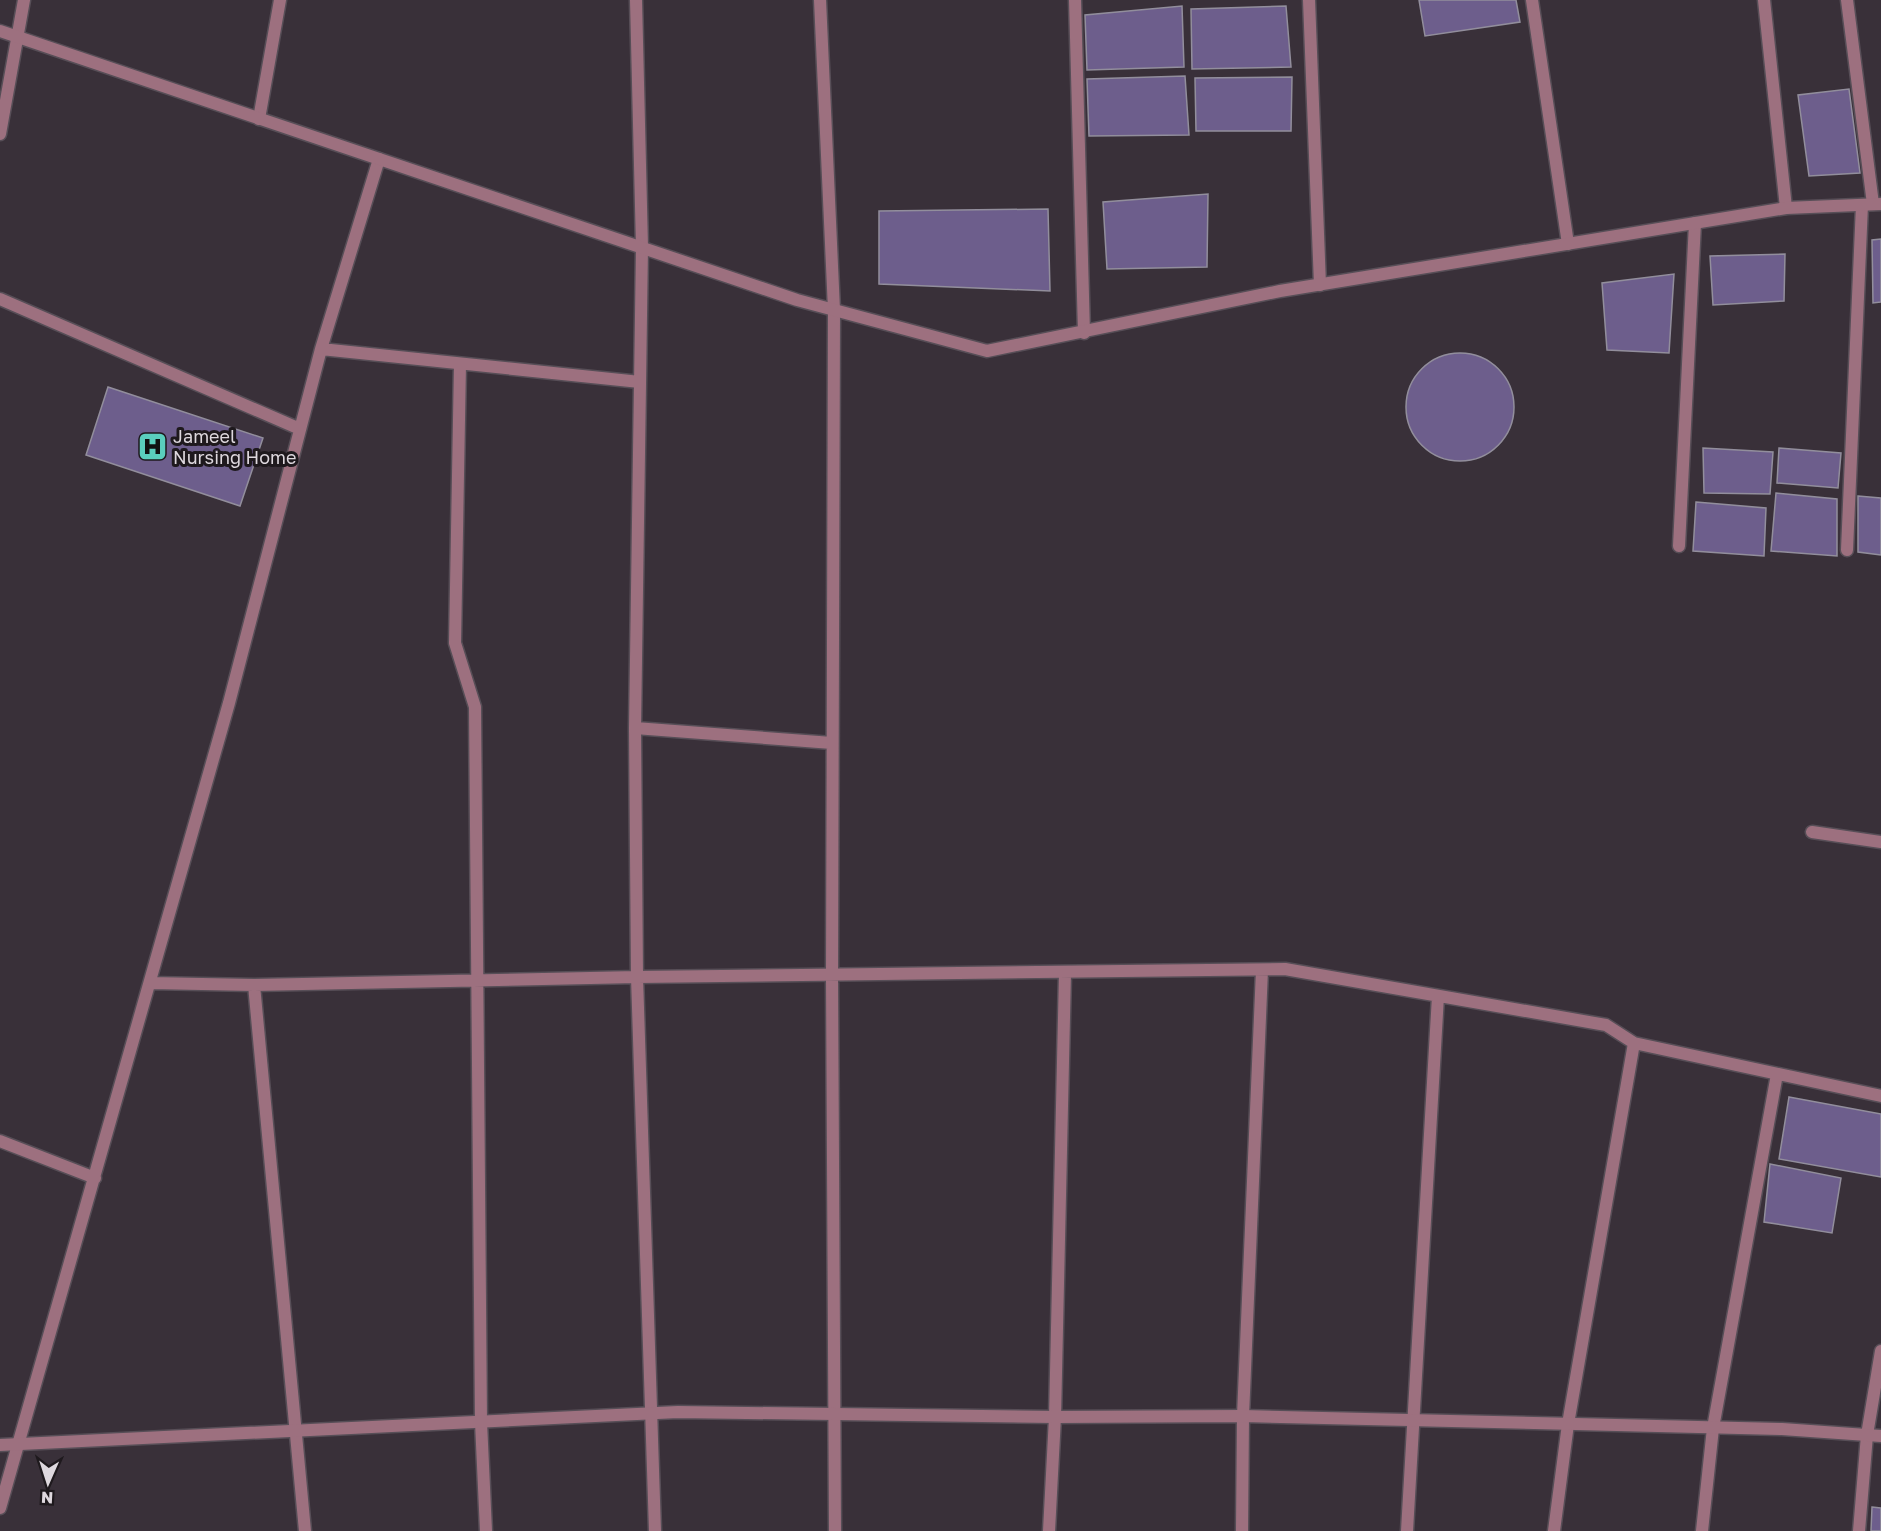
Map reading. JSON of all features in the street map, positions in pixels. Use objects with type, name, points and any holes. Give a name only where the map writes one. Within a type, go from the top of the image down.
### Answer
[{"type":"street","points":[[0,134],[24,0]]},
{"type":"street","points":[[259,119],[280,0]]},
{"type":"street","points":[[636,0],[642,247],[635,728],[637,977],[653,1413],[655,1531]]},
{"type":"street","points":[[820,0],[834,310],[832,976],[835,1531]]},
{"type":"street","points":[[1075,0],[1084,333]]},
{"type":"street","points":[[1309,0],[1320,285]]},
{"type":"street","points":[[1532,0],[1569,244]]},
{"type":"street","points":[[1764,0],[1786,208]]},
{"type":"street","points":[[1847,550],[1872,204],[1848,0]]},
{"type":"street","points":[[0,31],[834,310],[987,351],[1320,285],[1786,208],[1872,204]]},
{"type":"street","points":[[0,1508],[20,1445],[229,703],[321,349],[380,159]]},
{"type":"street","points":[[1679,546],[1695,223]]},
{"type":"street","points":[[0,299],[300,429]]},
{"type":"street","points":[[321,349],[640,382]]},
{"type":"street","points":[[460,364],[455,642],[475,707],[481,1422],[486,1531]]},
{"type":"street","points":[[635,728],[832,743]]},
{"type":"street","points":[[1812,832],[1881,842]]},
{"type":"street","points":[[150,983],[254,986],[637,977],[1285,969],[1606,1025],[1634,1043],[1881,1096]]},
{"type":"street","points":[[1242,1531],[1243,1416],[1262,970]]},
{"type":"street","points":[[1049,1531],[1055,1418],[1065,973]]},
{"type":"street","points":[[254,986],[305,1531]]},
{"type":"street","points":[[1407,1531],[1438,996]]},
{"type":"street","points":[[1554,1531],[1568,1425],[1634,1043]]},
{"type":"street","points":[[1702,1531],[1713,1428],[1777,1074]]},
{"type":"street","points":[[0,1140],[95,1178]]},
{"type":"street","points":[[1859,1531],[1867,1435],[1881,1351]]},
{"type":"street","points":[[0,1445],[653,1413],[1055,1418],[1243,1416],[1713,1428],[1881,1436]]},
{"type":"building","points":[[1419,0],[1516,0],[1520,22],[1425,36]]},
{"type":"building","points":[[1182,6],[1184,67],[1087,70],[1085,15]]},
{"type":"building","points":[[1286,6],[1291,67],[1192,69],[1191,9]]},
{"type":"building","points":[[1185,76],[1189,135],[1089,136],[1087,79]]},
{"type":"building","points":[[1292,77],[1291,131],[1196,131],[1195,78]]},
{"type":"building","points":[[1849,89],[1860,173],[1809,176],[1798,95]]},
{"type":"building","points":[[1208,194],[1207,267],[1107,269],[1103,202]]},
{"type":"building","points":[[1048,209],[1050,291],[879,284],[879,211]]},
{"type":"building","points":[[1881,239],[1881,302],[1873,303],[1872,240]]},
{"type":"building","points":[[1785,254],[1784,301],[1713,305],[1710,256]]},
{"type":"building","points":[[1674,274],[1669,353],[1607,350],[1602,283]]},
{"type":"building","points":[[1460,353],[1480,358],[1498,369],[1509,387],[1514,407],[1509,427],[1498,445],[1480,456],[1460,461],[1440,456],[1422,445],[1411,427],[1406,407],[1411,387],[1422,369],[1440,358]]},
{"type":"building","points":[[108,387],[263,438],[240,506],[86,455]]},
{"type":"building","points":[[1703,448],[1773,452],[1770,494],[1704,493]]},
{"type":"building","points":[[1779,448],[1841,453],[1838,488],[1777,483]]},
{"type":"building","points":[[1776,493],[1837,499],[1837,556],[1771,551]]},
{"type":"building","points":[[1858,496],[1881,498],[1881,555],[1858,552]]},
{"type":"building","points":[[1696,502],[1766,508],[1764,556],[1693,551]]},
{"type":"building","points":[[1789,1097],[1881,1114],[1881,1177],[1779,1159]]},
{"type":"building","points":[[1770,1164],[1841,1178],[1832,1233],[1764,1222]]},
{"type":"building","points":[[1872,1507],[1881,1508],[1881,1531],[1871,1531]]},
{"type":"place","name":"Jameel Nursing Home","points":[[152,447]]}]
